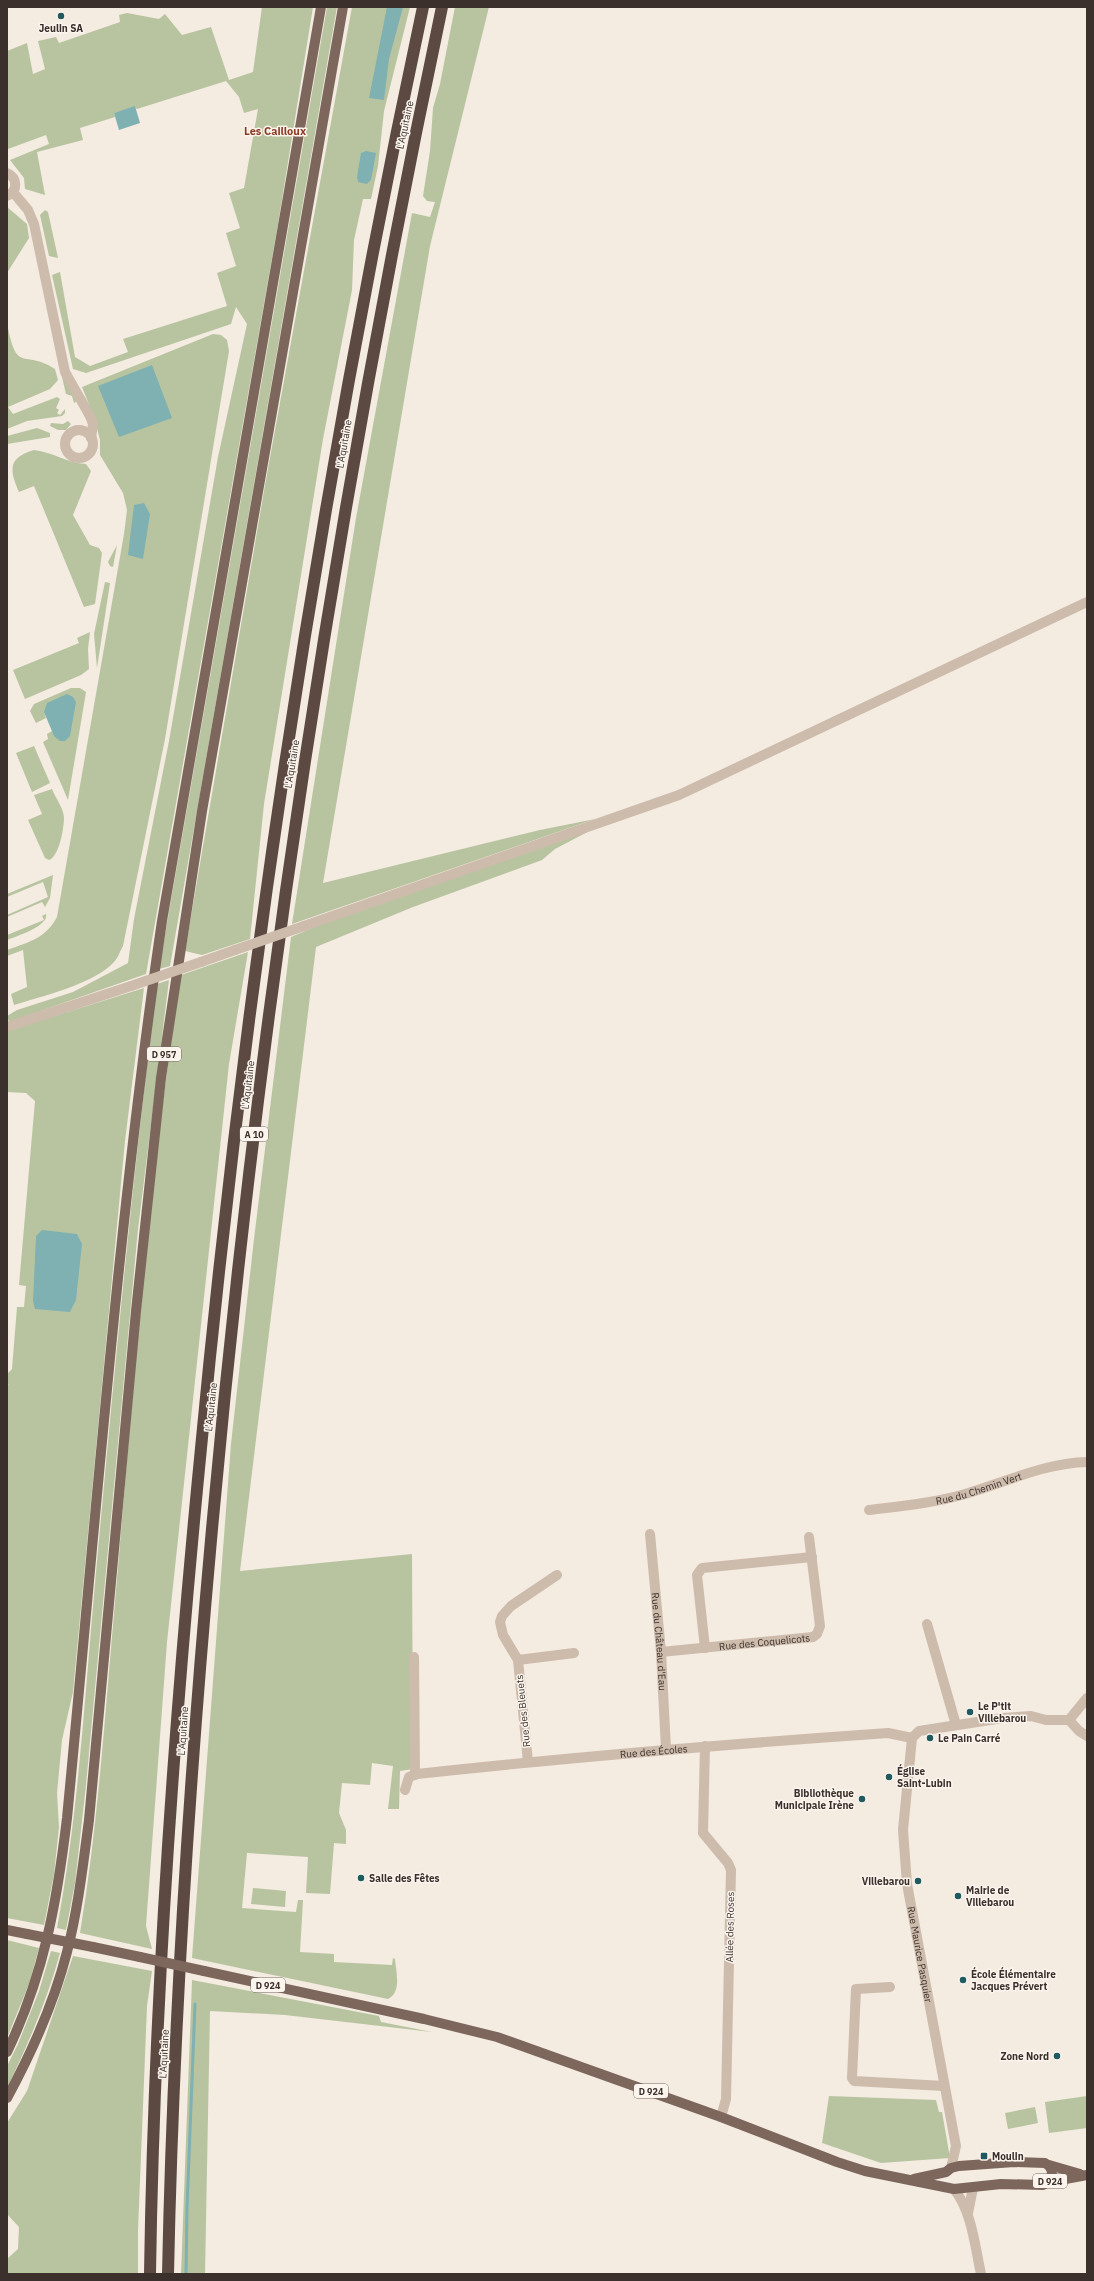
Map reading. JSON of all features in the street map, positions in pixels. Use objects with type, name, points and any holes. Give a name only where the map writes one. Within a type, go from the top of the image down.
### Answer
[{"type":"highway","name":"L'Aquitaine","points":[[150,2274],[157,2044],[175,1752],[197,1489],[228,1191],[264,905],[312,592],[361,315],[422,7]]},
{"type":"highway","name":"L'Aquitaine","points":[[168,2274],[179,1980],[194,1754],[216,1490],[246,1193],[284,900],[331,595],[390,261],[442,7]]},
{"type":"main road","name":"D 957","points":[[7,2052],[26,2010],[37,1977],[57,1898],[67,1818],[119,1266],[148,1014],[163,913],[321,7]]},
{"type":"main road","name":"D 957","points":[[7,2098],[26,2061],[44,2020],[67,1954],[78,1901],[89,1820],[136,1311],[161,1078],[202,811],[343,7]]},
{"type":"main road","name":"D 924","points":[[7,1930],[140,1957],[483,2033],[721,2117],[837,2162],[869,2172],[914,2179],[951,2188],[973,2188],[1001,2184],[1043,2185],[1049,2182],[1085,2175]]},
{"type":"main road","name":"D 924","points":[[914,2179],[968,2166],[1032,2162],[1085,2175]]},
{"type":"main road","name":"D 924","points":[[1049,2165],[1052,2173],[1049,2182]]},
{"type":"main road","points":[[949,2170],[945,2180],[951,2188]]},
{"type":"street","points":[[7,173],[12,176],[15,182],[10,194],[26,206],[34,224],[65,372],[93,424],[93,445],[89,454],[82,458],[72,457],[66,450],[65,441],[70,433],[81,430]]},
{"type":"street","points":[[81,430],[86,409]]},
{"type":"street","points":[[81,430],[92,438]]},
{"type":"street","points":[[8,1026],[201,962],[679,795],[1087,602]]},
{"type":"street","name":"Rue du Chemin Vert","points":[[868,1510],[946,1499],[1043,1469],[1064,1464],[1087,1462]]},
{"type":"street","name":"Rue du Château d'Eau","points":[[650,1534],[661,1652],[666,1749]]},
{"type":"street","name":"Rue des Coquelicots","points":[[661,1652],[813,1637],[817,1634],[820,1626],[809,1537]]},
{"type":"street","name":"Rue des Coquelicots","points":[[705,1648],[697,1575],[702,1568],[812,1557]]},
{"type":"street","name":"Rue des Bleuets","points":[[528,1762],[518,1660],[503,1634],[501,1628],[502,1616],[511,1606],[557,1575]]},
{"type":"street","points":[[927,1624],[956,1725]]},
{"type":"street","name":"Rue des Bleuets","points":[[518,1660],[574,1653]]},
{"type":"street","points":[[405,1790],[407,1780],[415,1775],[414,1657]]},
{"type":"street","points":[[1069,1720],[1087,1698]]},
{"type":"street","points":[[912,1738],[919,1731],[1031,1716],[1046,1720],[1069,1720]]},
{"type":"street","points":[[1069,1720],[1079,1732],[1087,1736]]},
{"type":"street","name":"Rue des Écoles","points":[[415,1775],[528,1762],[705,1746],[888,1733],[912,1738]]},
{"type":"street","name":"Rue Maurice Pasquier","points":[[912,1738],[903,1847],[907,1884],[956,2146],[949,2170]]},
{"type":"street","name":"Allée des Roses","points":[[705,1746],[704,1836],[728,1863],[731,1870],[726,2099],[721,2117]]},
{"type":"street","points":[[890,1986],[856,1989],[854,2081],[944,2086]]},
{"type":"street","points":[[956,2146],[968,2166]]},
{"type":"street","points":[[951,2188],[960,2197],[968,2217],[981,2274]]},
{"type":"street","points":[[968,2217],[969,2201],[973,2188]]},
{"type":"green space","points":[[262,7],[313,7],[278,224],[146,974],[9,1022],[7,1016],[17,1010],[73,992],[128,963],[134,919],[169,741],[218,457],[247,324],[236,307],[231,324],[86,373],[73,369],[52,275],[60,272],[75,357],[90,366],[128,352],[123,339],[227,306],[217,273],[236,266],[226,233],[240,228],[229,193],[244,188],[258,109],[244,113],[239,97],[226,81],[137,109],[135,107],[114,113],[115,117],[80,128],[83,140],[37,152],[45,195],[25,189],[24,178],[10,160],[49,144],[46,135],[8,149],[7,51],[27,43],[33,74],[45,69],[38,41],[56,37],[59,43],[120,22],[119,15],[127,13],[159,19],[165,14],[182,35],[211,27],[229,80],[253,72]]},
{"type":"green space","points":[[327,7],[337,7],[170,966],[159,969]]},
{"type":"green space","points":[[352,7],[410,7],[384,111],[378,166],[371,199],[363,199],[354,240],[352,290],[323,439],[264,804],[250,939],[202,955],[185,951],[265,485]]},
{"type":"green space","points":[[455,7],[489,7],[430,246],[323,883],[540,830],[595,819],[292,924],[356,518],[412,213],[430,217],[435,202],[427,201],[423,196],[430,151],[433,108],[440,84]]},
{"type":"green space","points":[[7,207],[27,224],[29,238],[7,273]]},
{"type":"green space","points":[[45,210],[48,212],[58,258],[49,256],[40,215]]},
{"type":"green space","points":[[7,323],[14,350],[18,355],[23,358],[44,363],[55,369],[58,380],[50,389],[8,407],[13,414],[57,397],[60,399],[56,408],[59,410],[57,413],[60,415],[65,409],[65,413],[62,416],[27,421],[7,429]]},
{"type":"green space","points":[[213,334],[221,335],[227,340],[229,351],[165,739],[123,946],[114,962],[106,970],[81,983],[14,1005],[11,994],[27,987],[23,950],[7,956],[7,950],[36,939],[47,930],[57,917],[127,510],[123,493],[100,455],[100,440],[94,417],[82,387]]},
{"type":"green space","points":[[64,376],[77,401],[74,403],[72,396],[66,394],[62,377]]},
{"type":"green space","points":[[68,421],[71,424],[66,430],[58,430],[50,426],[51,423],[63,424]]},
{"type":"green space","points":[[37,428],[50,433],[50,437],[7,444],[7,436]]},
{"type":"green space","points":[[34,450],[73,462],[86,464],[91,471],[73,515],[90,545],[99,548],[102,553],[95,604],[84,607],[34,486],[19,492],[13,477],[12,471],[15,461],[25,453]]},
{"type":"green space","points":[[117,545],[113,567],[110,566],[108,562]]},
{"type":"green space","points":[[105,582],[110,583],[97,668],[94,634]]},
{"type":"green space","points":[[90,632],[88,649],[89,669],[81,675],[25,699],[13,670],[79,643],[77,638]]},
{"type":"green space","points":[[71,688],[80,688],[86,692],[68,800],[43,742],[48,739],[47,734],[52,731],[60,741],[44,712],[46,718],[36,723],[30,711],[34,704]]},
{"type":"green space","points":[[34,746],[50,783],[32,792],[16,753]]},
{"type":"green space","points":[[52,789],[64,814],[64,818],[62,835],[56,854],[49,860],[45,858],[28,820],[42,814],[34,795]]},
{"type":"green space","points":[[597,827],[555,849],[542,860],[413,907],[316,947],[240,1571],[412,1554],[413,1769],[400,1771],[399,1809],[388,1809],[393,1766],[372,1763],[370,1785],[342,1783],[339,1813],[346,1830],[346,1844],[334,1843],[330,1894],[306,1893],[308,1857],[247,1853],[242,1908],[296,1912],[298,1900],[303,1900],[300,1952],[334,1954],[334,1962],[392,1965],[393,1958],[395,1959],[397,1987],[392,1996],[388,1999],[192,1958],[231,1444],[254,1239],[291,937],[324,923]]},
{"type":"green space","points":[[53,875],[50,898],[45,907],[42,902],[7,917],[7,915],[48,897],[43,882],[7,897],[7,894]]},
{"type":"green space","points":[[46,914],[46,918],[43,923],[25,933],[7,940],[7,935],[44,920],[42,916]]},
{"type":"green space","points":[[248,952],[229,1064],[167,1642],[146,1926],[152,1949],[80,1933],[100,1779],[141,1299],[169,1056],[181,975]]},
{"type":"green space","points":[[169,980],[138,1229],[86,1785],[75,1883],[66,1930],[57,1928],[71,1840],[81,1751],[96,1572],[131,1204],[157,984]]},
{"type":"green space","points":[[144,988],[125,1141],[73,1692],[62,1740],[57,1793],[59,1827],[54,1874],[44,1925],[7,1918],[7,1385],[9,1385],[7,1384],[7,1374],[12,1369],[17,1307],[24,1307],[26,1286],[19,1285],[35,1101],[26,1093],[7,1092],[7,1031]]},
{"type":"green space","points":[[253,1888],[286,1891],[285,1907],[251,1904]]},
{"type":"green space","points":[[7,1940],[39,1948],[29,1984],[7,2038]]},
{"type":"green space","points":[[51,1951],[60,1953],[55,1971],[36,2022],[7,2088],[7,2066],[18,2044],[39,1991]]},
{"type":"green space","points":[[73,1956],[152,1971],[147,2006],[138,2231],[138,2274],[7,2274],[7,2259],[18,2249],[19,2227],[7,2214],[7,2123],[27,2091]]},
{"type":"green space","points":[[192,1980],[379,2016],[381,2022],[432,2032],[285,2015],[210,2011],[205,2274],[181,2274]]},
{"type":"green space","points":[[829,2096],[936,2100],[939,2112],[942,2112],[950,2158],[881,2163],[822,2143]]},
{"type":"green space","points":[[1087,2096],[1087,2128],[1049,2133],[1045,2102]]},
{"type":"green space","points":[[1035,2107],[1038,2123],[1008,2129],[1005,2113]]},
{"type":"water","points":[[387,7],[403,7],[389,59],[384,100],[369,98]]},
{"type":"water","points":[[135,106],[140,123],[119,130],[114,113]]},
{"type":"water","points":[[366,151],[376,153],[371,180],[367,184],[358,182],[357,177],[361,153]]},
{"type":"water","points":[[152,365],[172,418],[119,437],[98,386]]},
{"type":"water","points":[[144,503],[150,514],[143,559],[128,555],[134,505]]},
{"type":"water","points":[[67,694],[73,697],[76,702],[70,736],[65,741],[60,741],[54,736],[44,712],[47,703]]},
{"type":"water","points":[[42,1230],[77,1234],[82,1244],[76,1300],[70,1312],[35,1309],[33,1301],[36,1236]]},
{"type":"waterway","points":[[186,2274],[195,2004]]},
{"type":"place","name":"Jeulin SA","points":[[61,16]]},
{"type":"place","name":"Le P'tit Villebarou","points":[[970,1712]]},
{"type":"place","name":"Le Pain Carré","points":[[930,1738]]},
{"type":"place","name":"Église Saint-Lubin","points":[[889,1777]]},
{"type":"place","name":"Bibliothèque Municipale Irène","points":[[862,1799]]},
{"type":"place","name":"Salle des Fêtes","points":[[361,1878]]},
{"type":"place","name":"Villebarou","points":[[918,1881]]},
{"type":"place","name":"Mairie de Villebarou","points":[[958,1896]]},
{"type":"place","name":"École Élémentaire Jacques Prévert","points":[[963,1980]]},
{"type":"place","name":"Zone Nord","points":[[1057,2056]]},
{"type":"place","name":"Moulin","points":[[984,2156]]},
{"type":"district","name":"Les Cailloux","points":[[275,131]]}]
